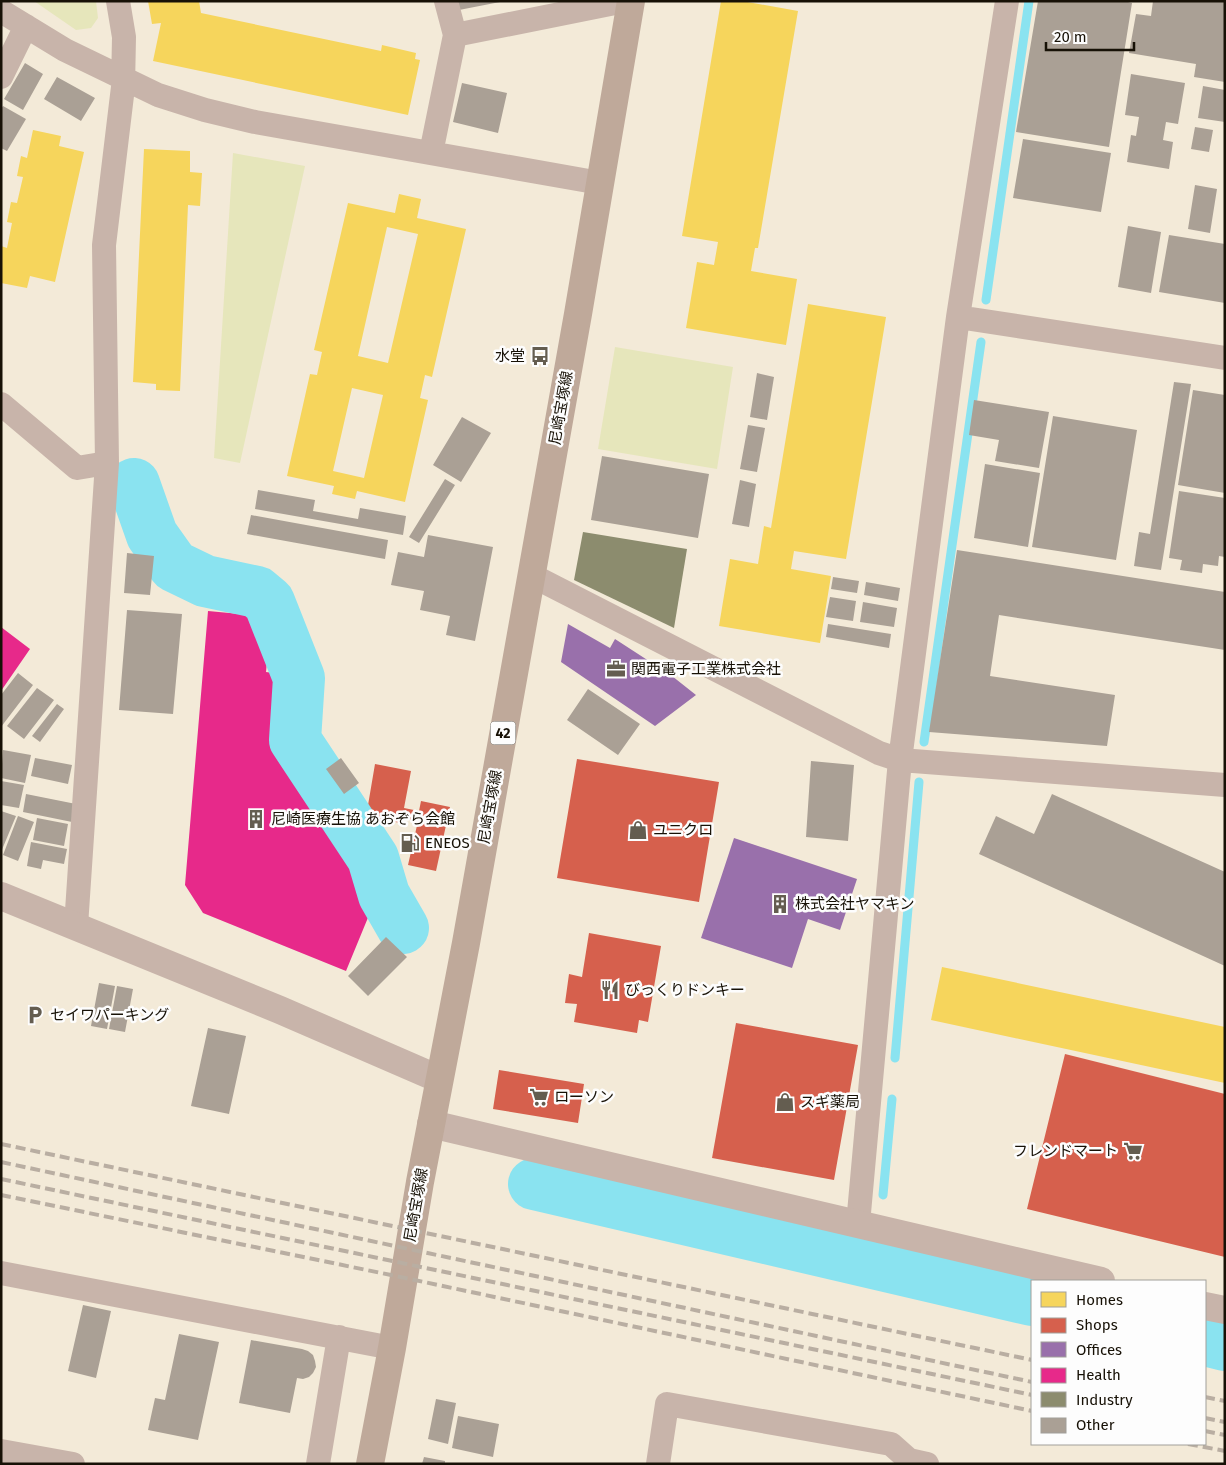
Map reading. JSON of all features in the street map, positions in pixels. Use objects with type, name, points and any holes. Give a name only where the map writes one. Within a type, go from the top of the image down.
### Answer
[{"type":"main road","name":"尼崎宝塚線","points":[[370,1464],[439,1079],[465,952],[631,1]]},
{"type":"street","points":[[76,926],[107,463],[104,245],[123,77],[124,37],[118,1]]},
{"type":"street","points":[[431,153],[455,34],[446,1]]},
{"type":"street","points":[[455,34],[625,1]]},
{"type":"street","points":[[858,1224],[900,760],[958,317],[1007,1]]},
{"type":"street","points":[[1,11],[65,50],[158,95],[204,110],[255,122],[600,184]]},
{"type":"street","points":[[1,77],[26,26]]},
{"type":"street","points":[[958,317],[1225,358]]},
{"type":"street","points":[[1,404],[78,468],[107,463]]},
{"type":"street","points":[[531,575],[879,753],[900,760],[1225,786]]},
{"type":"street","points":[[1,896],[280,1010],[439,1079]]},
{"type":"street","points":[[432,1124],[1097,1280]]},
{"type":"street","points":[[1,1273],[392,1348]]},
{"type":"street","points":[[1206,1306],[1225,1310]]},
{"type":"street","points":[[318,1464],[339,1338]]},
{"type":"street","points":[[658,1464],[667,1404],[891,1444],[914,1463]]},
{"type":"street","points":[[1,1451],[73,1464]]},
{"type":"green space","points":[[34,1],[96,1],[98,18],[91,28],[76,30]]},
{"type":"green space","points":[[233,153],[305,166],[240,463],[214,458]]},
{"type":"green space","points":[[615,347],[733,367],[717,469],[598,449]]},
{"type":"building: Homes","points":[[148,1],[199,1],[201,13],[381,51],[382,45],[416,53],[415,59],[420,60],[408,115],[153,61],[161,23],[152,24]]},
{"type":"building: Homes","points":[[721,1],[742,1],[798,11],[758,248],[755,248],[751,271],[797,279],[786,345],[686,328],[697,262],[714,265],[718,242],[682,236]]},
{"type":"building: Homes","points":[[33,130],[61,136],[59,146],[84,152],[55,282],[30,276],[27,288],[1,283],[1,246],[7,248],[12,223],[7,222],[11,202],[17,203],[23,177],[17,176],[21,156],[27,158]]},
{"type":"building: Homes","points":[[144,149],[190,151],[190,172],[202,173],[200,206],[188,205],[180,391],[156,390],[156,384],[133,382]]},
{"type":"building: Homes","points":[[399,194],[421,199],[417,218],[466,229],[432,377],[425,375],[420,398],[428,400],[405,502],[357,491],[355,499],[332,494],[334,486],[287,476],[310,374],[317,375],[322,352],[314,350],[348,203],[395,213]],"holes":[[[387,227],[418,234],[388,363],[358,356]],[[352,388],[383,395],[364,478],[333,471]]]},
{"type":"building: Homes","points":[[808,304],[886,317],[846,559],[794,551],[791,569],[831,576],[820,643],[719,626],[730,559],[758,564],[764,526],[771,528]]},
{"type":"building: Homes","points":[[942,967],[1225,1027],[1225,1083],[931,1020]]},
{"type":"building: Shops","name":"ユニクロ","points":[[577,759],[719,782],[699,902],[557,878]]},
{"type":"building: Shops","points":[[375,764],[411,771],[404,808],[419,811],[421,801],[450,807],[436,871],[408,865],[418,821],[402,818],[401,823],[366,817]]},
{"type":"building: Shops","name":"びっくりドンキー","points":[[589,933],[661,946],[648,1022],[639,1020],[637,1033],[574,1022],[577,1004],[565,1003],[569,974],[582,977]]},
{"type":"building: Shops","name":"スギ薬局","points":[[736,1023],[858,1045],[834,1180],[712,1158]]},
{"type":"building: Shops","name":"フレンドマート","points":[[1065,1054],[1225,1094],[1225,1257],[1027,1209]]},
{"type":"building: Shops","name":"ローソン","points":[[499,1070],[584,1084],[578,1123],[493,1109]]},
{"type":"building: Offices","name":"関西電子工業株式会社","points":[[568,624],[610,648],[615,639],[672,676],[696,695],[655,726],[561,662]]},
{"type":"building: Offices","name":"株式会社ヤマキン","points":[[734,838],[857,879],[840,930],[808,919],[792,968],[701,938]]},
{"type":"building: Health","name":"尼崎医療生協 あおぞら会館","points":[[208,611],[271,617],[266,672],[280,674],[276,725],[281,725],[279,754],[374,903],[346,971],[203,913],[185,885]]},
{"type":"building: Health","points":[[1,627],[30,649],[1,691]]},
{"type":"building: Industry","points":[[583,532],[687,549],[674,628],[574,580]]},
{"type":"building: Other","points":[[457,1],[500,1],[500,2],[459,10]]},
{"type":"building: Other","points":[[1038,1],[1124,1],[1132,3],[1109,147],[1016,132]]},
{"type":"building: Other","points":[[1153,1],[1225,1],[1225,82],[1194,77],[1196,64],[1129,53],[1136,14],[1151,16]]},
{"type":"building: Other","points":[[25,63],[43,74],[23,110],[4,99]]},
{"type":"building: Other","points":[[1131,74],[1185,83],[1178,124],[1166,122],[1163,140],[1173,142],[1169,169],[1127,162],[1131,135],[1136,136],[1139,117],[1125,115]]},
{"type":"building: Other","points":[[57,77],[95,98],[81,121],[44,99]]},
{"type":"building: Other","points":[[462,83],[507,93],[498,133],[453,122]]},
{"type":"building: Other","points":[[1203,86],[1225,90],[1225,122],[1198,118]]},
{"type":"building: Other","points":[[3,106],[26,119],[7,151],[1,148],[1,109]]},
{"type":"building: Other","points":[[1195,127],[1213,130],[1209,152],[1191,149]]},
{"type":"building: Other","points":[[1023,139],[1111,153],[1101,212],[1013,198]]},
{"type":"building: Other","points":[[1195,185],[1217,189],[1210,233],[1188,229]]},
{"type":"building: Other","points":[[1128,226],[1161,232],[1151,293],[1118,287]]},
{"type":"building: Other","points":[[1169,235],[1225,244],[1225,303],[1159,292]]},
{"type":"building: Other","points":[[757,373],[774,377],[767,420],[750,417]]},
{"type":"building: Other","points":[[1174,382],[1191,384],[1161,570],[1134,566],[1139,532],[1150,534]]},
{"type":"building: Other","points":[[1193,390],[1225,395],[1225,493],[1178,485]]},
{"type":"building: Other","points":[[974,400],[1049,412],[1039,468],[995,461],[999,440],[969,435]]},
{"type":"building: Other","points":[[1053,416],[1137,430],[1116,560],[1032,547]]},
{"type":"building: Other","points":[[462,417],[491,433],[461,482],[433,465]]},
{"type":"building: Other","points":[[748,425],[765,428],[757,472],[740,469]]},
{"type":"building: Other","points":[[602,456],[709,474],[698,538],[591,520]]},
{"type":"building: Other","points":[[985,464],[1040,473],[1028,547],[974,538]]},
{"type":"building: Other","points":[[445,479],[455,485],[419,543],[409,537]]},
{"type":"building: Other","points":[[740,480],[756,484],[749,527],[732,524]]},
{"type":"building: Other","points":[[258,490],[315,500],[313,511],[358,519],[360,508],[406,516],[403,535],[255,509]]},
{"type":"building: Other","points":[[1179,491],[1225,498],[1225,557],[1219,556],[1218,566],[1203,564],[1202,573],[1180,570],[1182,560],[1169,558]]},
{"type":"building: Other","points":[[251,515],[388,540],[385,559],[247,534]]},
{"type":"building: Other","points":[[428,535],[493,547],[475,641],[446,635],[450,616],[420,610],[424,591],[391,585],[398,552],[424,557]]},
{"type":"building: Other","points":[[957,550],[1225,592],[1225,650],[999,615],[990,676],[1115,695],[1107,746],[929,732]]},
{"type":"building: Other","points":[[127,553],[154,556],[150,595],[124,593]]},
{"type":"building: Other","points":[[833,577],[859,581],[857,593],[831,589]]},
{"type":"building: Other","points":[[866,582],[900,588],[898,601],[864,595]]},
{"type":"building: Other","points":[[830,597],[856,601],[853,621],[826,617]]},
{"type":"building: Other","points":[[863,602],[897,608],[894,627],[860,622]]},
{"type":"building: Other","points":[[127,610],[182,614],[173,714],[119,710]]},
{"type":"building: Other","points":[[828,624],[891,634],[889,648],[826,637]]},
{"type":"building: Other","points":[[18,673],[33,685],[1,727],[1,695]]},
{"type":"building: Other","points":[[37,688],[54,700],[24,739],[7,726]]},
{"type":"building: Other","points":[[588,689],[640,724],[618,755],[567,720]]},
{"type":"building: Other","points":[[57,704],[64,709],[40,742],[32,736]]},
{"type":"building: Other","points":[[3,750],[31,755],[25,783],[1,778]]},
{"type":"building: Other","points":[[35,758],[72,765],[68,784],[31,776]]},
{"type":"building: Other","points":[[341,758],[359,783],[344,794],[326,769]]},
{"type":"building: Other","points":[[811,761],[854,765],[848,841],[806,837]]},
{"type":"building: Other","points":[[1,781],[24,785],[19,808],[1,805]]},
{"type":"building: Other","points":[[26,794],[76,804],[72,822],[23,812]]},
{"type":"building: Other","points":[[1052,794],[1225,872],[1225,966],[979,854],[996,816],[1034,834]]},
{"type":"building: Other","points":[[1,811],[16,816],[1,852]]},
{"type":"building: Other","points":[[18,816],[34,822],[18,861],[3,855]]},
{"type":"building: Other","points":[[37,818],[68,824],[64,846],[33,840]]},
{"type":"building: Other","points":[[31,842],[67,849],[64,864],[43,860],[41,869],[27,866]]},
{"type":"building: Other","points":[[386,937],[407,957],[368,996],[348,976]]},
{"type":"building: Other","points":[[99,983],[115,986],[107,1029],[91,1026]]},
{"type":"building: Other","points":[[117,986],[133,989],[125,1032],[109,1029]]},
{"type":"building: Other","points":[[208,1028],[246,1036],[229,1114],[191,1106]]},
{"type":"building: Other","points":[[83,1305],[111,1311],[96,1378],[68,1371]]},
{"type":"building: Other","points":[[179,1334],[219,1342],[198,1440],[148,1430],[155,1398],[165,1400]]},
{"type":"building: Other","points":[[251,1340],[302,1349],[313,1355],[316,1367],[309,1377],[297,1378],[290,1413],[239,1403]]},
{"type":"building: Other","points":[[436,1399],[456,1403],[448,1444],[428,1439]]},
{"type":"building: Other","points":[[458,1416],[499,1424],[493,1457],[452,1448]]},
{"type":"building: Other","points":[[424,1457],[445,1461],[445,1464],[422,1464]]},
{"type":"waterway","points":[[986,300],[1029,1]]},
{"type":"waterway","points":[[924,742],[981,342]]},
{"type":"waterway","points":[[134,484],[152,535],[174,566],[205,581],[257,592],[269,602],[299,678],[295,740],[373,858],[384,895],[403,928]]},
{"type":"waterway","points":[[895,1058],[919,782]]},
{"type":"waterway","points":[[883,1195],[892,1099]]},
{"type":"waterway","points":[[534,1184],[1031,1300]]},
{"type":"waterway","points":[[1206,1340],[1225,1345]]},
{"type":"railway","points":[[1,1144],[1031,1360]]},
{"type":"railway","points":[[1,1162],[1031,1382]]},
{"type":"railway","points":[[1,1179],[1031,1395]]},
{"type":"railway","points":[[1,1195],[391,1275],[1031,1411]]},
{"type":"railway","points":[[1206,1397],[1225,1401]]},
{"type":"railway","points":[[1206,1418],[1225,1422]]},
{"type":"railway","points":[[1206,1431],[1225,1435]]},
{"type":"railway","points":[[1193,1445],[1225,1451]]},
{"type":"place","name":"水堂","points":[[540,356]]},
{"type":"place","name":"関西電子工業株式会社","points":[[616,669]]},
{"type":"place","name":"尼崎医療生協 あおぞら会館","points":[[256,819]]},
{"type":"place","name":"ユニクロ","points":[[638,830]]},
{"type":"place","name":"ENEOS","points":[[410,843]]},
{"type":"place","name":"株式会社ヤマキン","points":[[780,904]]},
{"type":"place","name":"びっくりドンキー","points":[[610,990]]},
{"type":"place","name":"セイワパーキング","points":[[35,1015]]},
{"type":"place","name":"ローソン","points":[[539,1097]]},
{"type":"place","name":"スギ薬局","points":[[785,1102]]},
{"type":"place","name":"フレンドマート","points":[[1133,1151]]}]
